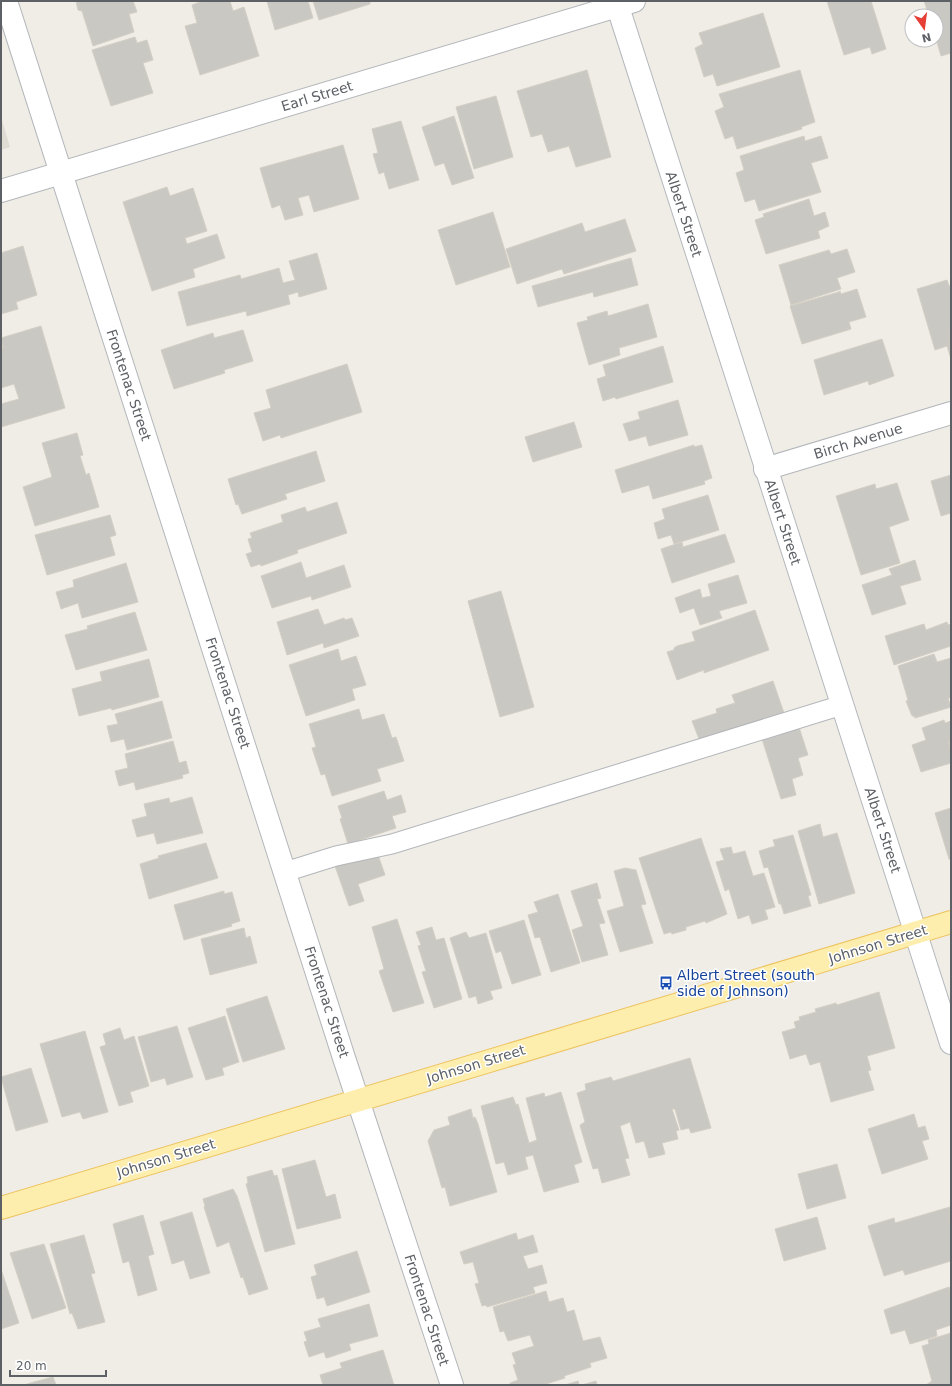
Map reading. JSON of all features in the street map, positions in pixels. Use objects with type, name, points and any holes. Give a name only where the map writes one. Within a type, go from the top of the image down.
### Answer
[{"type":"main road","name":"Johnson Street","points":[[1,1208],[951,922]]},
{"type":"street","name":"Frontenac Street","points":[[6,1],[358,1100],[452,1385]]},
{"type":"street","name":"Earl Street","points":[[1,191],[622,3]]},
{"type":"street","name":"Albert Street","points":[[622,3],[765,469],[951,1043]]},
{"type":"street","name":"Birch Avenue","points":[[765,469],[951,413]]},
{"type":"lane","points":[[285,872],[336,856],[392,844],[842,705]]},
{"type":"shaded area","points":[[1,117],[10,147],[1,150]]},
{"type":"building","points":[[76,1],[133,1],[137,12],[129,14],[134,32],[93,46],[82,11],[78,10]]},
{"type":"building","points":[[203,1],[230,1],[233,11],[244,7],[259,56],[200,75],[185,26],[197,23],[192,5]]},
{"type":"building","points":[[267,1],[308,1],[313,18],[275,30]]},
{"type":"building","points":[[313,1],[370,1],[370,4],[319,20]]},
{"type":"building","points":[[827,1],[871,1],[886,49],[872,54],[870,47],[844,55]]},
{"type":"building","points":[[924,1],[951,1],[951,53],[941,56],[939,48],[944,48],[944,8],[926,8]]},
{"type":"building","points":[[763,13],[780,67],[717,86],[713,74],[704,77],[695,48],[703,44],[699,33]]},
{"type":"building","points":[[135,37],[137,43],[147,40],[153,60],[143,63],[153,93],[111,106],[92,50]]},
{"type":"building","points":[[587,70],[611,157],[576,167],[569,146],[548,152],[542,134],[531,137],[517,91]]},
{"type":"building","points":[[800,70],[815,122],[801,127],[802,129],[737,149],[733,136],[725,139],[715,111],[724,107],[719,94]]},
{"type":"building","points":[[496,96],[513,157],[474,169],[456,107]]},
{"type":"building","points":[[454,116],[474,178],[452,185],[444,163],[435,166],[422,127]]},
{"type":"building","points":[[401,121],[419,180],[389,189],[384,172],[379,174],[373,154],[378,153],[372,129]]},
{"type":"building","points":[[804,136],[805,141],[821,136],[828,158],[811,163],[821,192],[759,211],[755,199],[745,202],[736,173],[744,170],[740,156]]},
{"type":"building","points":[[343,145],[359,199],[314,212],[309,195],[298,198],[303,215],[285,220],[280,205],[272,208],[260,168]]},
{"type":"building","points":[[167,187],[170,196],[193,188],[207,231],[185,238],[187,244],[217,234],[225,258],[193,269],[195,277],[152,291],[123,202]]},
{"type":"building","points":[[809,199],[814,216],[825,212],[829,226],[818,231],[820,238],[766,254],[755,220],[764,217],[763,214]]},
{"type":"building","points":[[493,212],[510,267],[456,285],[438,230]]},
{"type":"building","points":[[625,219],[636,251],[564,274],[562,269],[517,284],[506,249],[582,223],[585,232]]},
{"type":"building","points":[[23,246],[37,295],[16,302],[18,309],[1,314],[1,253]]},
{"type":"building","points":[[847,249],[855,272],[837,278],[841,289],[791,305],[779,265],[829,250],[831,254]]},
{"type":"building","points":[[317,253],[327,289],[299,297],[298,292],[288,295],[290,304],[247,316],[246,311],[187,326],[178,292],[240,275],[241,279],[279,268],[283,283],[295,280],[289,261]]},
{"type":"building","points":[[631,258],[638,285],[594,297],[593,292],[538,307],[532,286]]},
{"type":"building","points":[[947,280],[949,286],[951,285],[950,356],[947,346],[935,350],[917,289]]},
{"type":"building","points":[[857,289],[866,317],[849,322],[851,329],[802,344],[790,306],[840,291],[841,294]]},
{"type":"building","points":[[648,304],[657,337],[619,348],[620,355],[589,365],[577,323],[588,320],[587,317],[607,311],[608,316]]},
{"type":"building","points":[[41,326],[65,408],[1,427],[1,404],[19,399],[14,384],[1,388],[1,348],[3,348],[1,338]]},
{"type":"building","points":[[243,330],[253,361],[224,370],[225,373],[174,389],[161,350],[213,333],[214,338]]},
{"type":"building","points":[[882,339],[894,376],[869,385],[868,381],[824,395],[814,360]]},
{"type":"building","points":[[663,346],[673,382],[616,399],[615,397],[603,401],[597,379],[606,376],[603,365]]},
{"type":"building","points":[[347,364],[362,412],[281,438],[280,435],[263,441],[254,413],[271,408],[266,390]]},
{"type":"building","points":[[678,400],[688,435],[649,446],[646,436],[629,441],[623,424],[640,419],[638,412]]},
{"type":"building","points":[[574,422],[582,447],[533,462],[525,437]]},
{"type":"building","points":[[77,433],[83,455],[80,456],[86,475],[89,473],[99,507],[35,526],[23,487],[52,477],[42,443]]},
{"type":"building","points":[[694,445],[694,447],[702,445],[712,478],[704,481],[705,484],[653,499],[649,485],[622,493],[615,470]]},
{"type":"building","points":[[316,451],[325,481],[285,494],[287,499],[242,514],[238,504],[236,505],[228,479]]},
{"type":"building","points":[[951,475],[951,513],[941,516],[931,481]]},
{"type":"building","points":[[897,483],[909,520],[889,527],[900,563],[861,575],[836,496],[875,484],[876,489]]},
{"type":"building","points":[[708,495],[719,530],[674,544],[671,535],[658,539],[654,523],[665,519],[662,509]]},
{"type":"building","points":[[337,502],[347,533],[297,550],[298,553],[261,566],[260,564],[251,567],[246,554],[252,552],[248,539],[252,538],[250,533],[283,522],[281,515],[305,507],[307,512]]},
{"type":"building","points":[[110,515],[116,535],[110,537],[115,555],[47,575],[35,535]]},
{"type":"building","points":[[725,534],[735,562],[672,583],[661,549],[682,542],[683,547]]},
{"type":"building","points":[[915,560],[921,580],[900,586],[906,604],[872,615],[862,585],[892,575],[889,569]]},
{"type":"building","points":[[301,562],[306,578],[344,565],[351,587],[312,600],[311,596],[272,608],[261,576]]},
{"type":"building","points":[[126,563],[138,602],[82,618],[78,603],[61,609],[56,592],[74,587],[73,580]]},
{"type":"building","points":[[738,575],[747,603],[719,611],[722,618],[700,625],[694,608],[680,613],[675,598],[700,589],[702,598],[711,596],[708,584]]},
{"type":"building","points":[[501,591],[534,707],[500,717],[468,601]]},
{"type":"building","points":[[318,609],[324,625],[344,618],[345,620],[352,618],[359,636],[324,648],[323,643],[287,655],[277,622]]},
{"type":"building","points":[[755,610],[769,650],[704,673],[704,670],[677,680],[667,652],[674,650],[677,646],[695,641],[692,632]]},
{"type":"building","points":[[135,612],[147,650],[76,670],[65,635],[88,629],[87,626]]},
{"type":"building","points":[[947,622],[948,625],[951,624],[951,646],[894,665],[885,636],[924,624],[926,630]]},
{"type":"building","points":[[338,649],[341,661],[356,656],[366,685],[352,689],[355,700],[306,716],[289,665]]},
{"type":"building","points":[[934,654],[937,662],[951,658],[951,698],[948,698],[951,707],[915,718],[912,716],[906,701],[908,700],[898,666]]},
{"type":"building","points":[[149,659],[159,697],[112,710],[111,708],[79,716],[72,689],[102,681],[100,672]]},
{"type":"building","points":[[773,681],[784,713],[699,739],[692,721],[717,713],[716,709],[735,703],[732,695]]},
{"type":"building","points":[[162,701],[172,738],[127,750],[124,739],[111,742],[107,726],[118,724],[115,714]]},
{"type":"building","points":[[359,709],[362,720],[384,714],[392,738],[396,737],[404,761],[377,769],[381,781],[332,796],[325,774],[321,775],[312,748],[316,747],[309,724]]},
{"type":"building","points":[[944,720],[945,723],[951,721],[951,742],[949,742],[951,750],[951,763],[921,772],[912,745],[926,740],[922,728]]},
{"type":"building","points":[[799,727],[808,755],[798,758],[803,775],[792,779],[796,795],[781,799],[762,739]]},
{"type":"building","points":[[173,741],[179,763],[186,761],[189,773],[182,775],[183,778],[136,790],[134,782],[119,786],[115,771],[128,768],[125,754]]},
{"type":"building","points":[[384,791],[387,800],[401,795],[406,812],[392,816],[396,828],[348,844],[340,819],[342,818],[338,806]]},
{"type":"building","points":[[192,797],[203,833],[157,844],[154,833],[137,837],[132,820],[147,816],[144,804],[169,798],[170,803]]},
{"type":"building","points":[[951,808],[951,860],[949,859],[935,813]]},
{"type":"building","points":[[820,824],[823,837],[837,833],[855,893],[819,904],[798,831]]},
{"type":"building","points":[[793,835],[811,895],[808,896],[811,906],[784,914],[781,904],[779,904],[768,867],[764,868],[759,851],[775,846],[773,840]]},
{"type":"building","points":[[701,838],[727,914],[706,923],[705,921],[686,927],[686,930],[672,934],[671,932],[664,934],[639,858]]},
{"type":"building","points":[[206,843],[218,878],[149,899],[140,864],[159,858],[158,856]]},
{"type":"building","points":[[731,847],[733,854],[745,851],[753,876],[764,873],[775,907],[765,910],[768,919],[752,924],[749,915],[738,919],[729,889],[725,891],[716,862],[724,860],[720,849]]},
{"type":"building","points":[[377,852],[385,875],[358,884],[364,901],[349,906],[335,866]]},
{"type":"building","points":[[625,868],[636,870],[646,904],[641,905],[653,943],[620,952],[607,911],[624,906],[614,871]]},
{"type":"building","points":[[597,883],[601,898],[597,899],[605,923],[599,924],[608,955],[582,962],[572,930],[583,926],[571,891]]},
{"type":"building","points":[[224,891],[224,894],[232,892],[240,921],[231,924],[232,926],[184,940],[174,905]]},
{"type":"building","points":[[558,894],[580,963],[551,972],[540,937],[535,938],[528,915],[538,912],[534,902]]},
{"type":"building","points":[[397,919],[424,1003],[393,1012],[379,971],[384,969],[372,927]]},
{"type":"building","points":[[524,920],[541,975],[512,984],[501,951],[496,953],[489,931]]},
{"type":"building","points":[[432,927],[436,940],[444,938],[462,999],[434,1008],[422,972],[426,971],[418,946],[421,945],[416,932]]},
{"type":"building","points":[[244,928],[246,938],[250,936],[257,963],[210,975],[201,939]]},
{"type":"building","points":[[466,932],[469,938],[486,933],[502,988],[490,991],[493,999],[478,1004],[476,996],[469,998],[450,938]]},
{"type":"building","points":[[879,992],[895,1048],[867,1056],[871,1070],[868,1071],[874,1090],[831,1102],[820,1062],[810,1065],[806,1054],[790,1059],[782,1032],[796,1028],[794,1022],[800,1020],[799,1017],[816,1012],[815,1009],[836,1003],[837,1005]]},
{"type":"building","points":[[267,996],[285,1049],[243,1062],[226,1009]]},
{"type":"building","points":[[225,1016],[239,1062],[222,1068],[224,1075],[206,1080],[188,1028]]},
{"type":"building","points":[[177,1026],[193,1077],[167,1085],[165,1078],[151,1082],[138,1037]]},
{"type":"building","points":[[120,1028],[124,1040],[134,1036],[149,1086],[130,1092],[133,1102],[119,1106],[100,1047],[106,1045],[103,1034]]},
{"type":"building","points":[[85,1031],[108,1112],[83,1119],[80,1112],[62,1117],[40,1044]]},
{"type":"building","points":[[690,1058],[711,1128],[691,1133],[689,1128],[681,1130],[675,1109],[672,1109],[679,1130],[676,1131],[678,1139],[662,1143],[665,1154],[649,1158],[644,1141],[636,1143],[630,1122],[620,1126],[629,1158],[625,1159],[630,1175],[602,1183],[598,1168],[593,1169],[581,1129],[580,1125],[585,1122],[577,1093],[586,1090],[585,1084],[611,1077],[613,1081]]},
{"type":"building","points":[[31,1068],[48,1122],[16,1131],[1,1077]]},
{"type":"building","points":[[561,1092],[582,1162],[574,1165],[579,1182],[544,1192],[533,1155],[525,1157],[528,1169],[508,1175],[504,1162],[496,1164],[481,1106],[513,1097],[516,1105],[518,1104],[529,1143],[537,1140],[526,1098],[544,1093],[545,1097]]},
{"type":"building","points":[[471,1109],[473,1118],[475,1117],[478,1124],[497,1192],[450,1206],[445,1187],[442,1188],[428,1141],[434,1130],[450,1125],[448,1117]]},
{"type":"building","points":[[914,1114],[918,1128],[925,1126],[929,1139],[922,1141],[928,1159],[882,1174],[868,1129]]},
{"type":"building","points":[[315,1160],[326,1197],[335,1194],[341,1218],[297,1229],[282,1169]]},
{"type":"building","points":[[837,1164],[846,1198],[807,1209],[798,1174]]},
{"type":"building","points":[[272,1170],[274,1176],[277,1175],[295,1244],[265,1252],[246,1184],[248,1183],[247,1177]]},
{"type":"building","points":[[233,1189],[237,1196],[268,1289],[249,1295],[243,1277],[241,1278],[229,1242],[217,1247],[204,1207],[203,1199]]},
{"type":"building","points":[[950,1207],[951,1261],[905,1275],[903,1270],[884,1276],[868,1226],[894,1218],[895,1223]]},
{"type":"building","points":[[192,1212],[210,1273],[190,1279],[184,1260],[172,1264],[160,1222]]},
{"type":"building","points":[[143,1215],[154,1254],[148,1256],[157,1290],[138,1296],[129,1261],[123,1263],[113,1224]]},
{"type":"building","points":[[817,1217],[826,1249],[784,1261],[775,1229]]},
{"type":"building","points":[[516,1233],[518,1240],[533,1235],[538,1252],[523,1256],[528,1269],[542,1265],[547,1283],[533,1287],[535,1293],[487,1307],[486,1305],[482,1306],[475,1284],[479,1283],[473,1262],[464,1264],[460,1252]]},
{"type":"building","points":[[84,1235],[95,1273],[91,1274],[105,1322],[78,1329],[72,1313],[70,1314],[50,1244]]},
{"type":"building","points":[[44,1244],[66,1308],[32,1319],[10,1253]]},
{"type":"building","points":[[357,1251],[370,1292],[327,1306],[324,1297],[317,1299],[311,1277],[317,1275],[314,1265]]},
{"type":"building","points":[[1,1269],[19,1323],[1,1329]]},
{"type":"building","points":[[949,1287],[951,1293],[951,1325],[936,1330],[937,1336],[910,1344],[905,1330],[891,1334],[884,1310]]},
{"type":"building","points":[[546,1291],[549,1302],[563,1298],[567,1312],[574,1310],[583,1341],[600,1337],[607,1358],[590,1363],[591,1367],[564,1376],[565,1378],[543,1385],[510,1385],[510,1383],[518,1380],[513,1365],[516,1364],[512,1353],[534,1346],[530,1335],[508,1341],[504,1331],[500,1332],[493,1307]]},
{"type":"building","points":[[369,1304],[378,1336],[349,1344],[351,1350],[330,1357],[326,1358],[324,1352],[309,1357],[304,1342],[307,1341],[304,1332],[321,1327],[318,1319]]},
{"type":"building","points":[[951,1333],[951,1385],[926,1385],[932,1381],[922,1346],[929,1344],[928,1340]]},
{"type":"building","points":[[383,1350],[394,1385],[323,1385],[320,1375],[342,1368],[340,1363]]},
{"type":"building","points":[[53,1377],[56,1385],[24,1385],[34,1382]]},
{"type":"building","points":[[578,1381],[579,1385],[565,1385]]},
{"type":"building","points":[[596,1381],[597,1385],[582,1385]]},
{"type":"place","name":"Albert Street (south side of Johnson)","points":[[666,983]]}]
